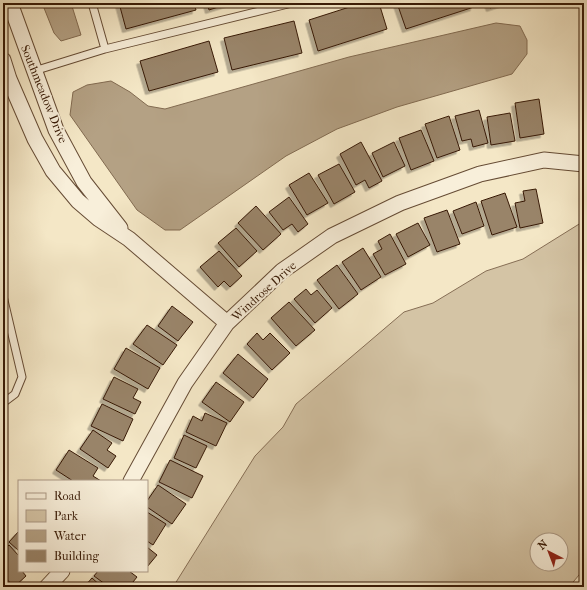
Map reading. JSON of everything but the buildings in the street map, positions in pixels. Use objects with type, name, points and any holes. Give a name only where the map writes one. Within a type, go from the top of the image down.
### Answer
[{"type":"street","name":"Southmeadow Drive","points":[[10,3],[56,130],[84,182],[129,240]]},
{"type":"street","name":"Southmeadow Drive","points":[[3,60],[35,139],[53,171],[78,201],[129,240],[227,323]]},
{"type":"street","points":[[9,78],[34,71]]},
{"type":"street","name":"Windrose Drive","points":[[132,480],[185,383],[227,323],[282,271],[332,236],[400,203],[480,174],[544,160],[584,164]]},
{"type":"street","points":[[47,587],[61,572]]},
{"type":"lane","points":[[92,3],[105,49]]},
{"type":"lane","points":[[34,71],[105,49],[292,3]]},
{"type":"lane","points":[[3,296],[22,377],[15,394],[3,402]]},
{"type":"green space","points":[[584,221],[584,569],[569,587],[173,587],[255,456],[283,427],[296,404],[404,312],[433,303],[486,271],[523,259]]},
{"type":"water","points":[[42,3],[71,3],[81,35],[61,41],[54,33]]},
{"type":"water","points":[[496,23],[520,26],[527,40],[527,54],[512,74],[397,107],[337,129],[286,156],[180,230],[165,230],[137,210],[70,115],[73,92],[87,85],[111,81],[130,92],[148,106],[165,109],[349,57]]}]
